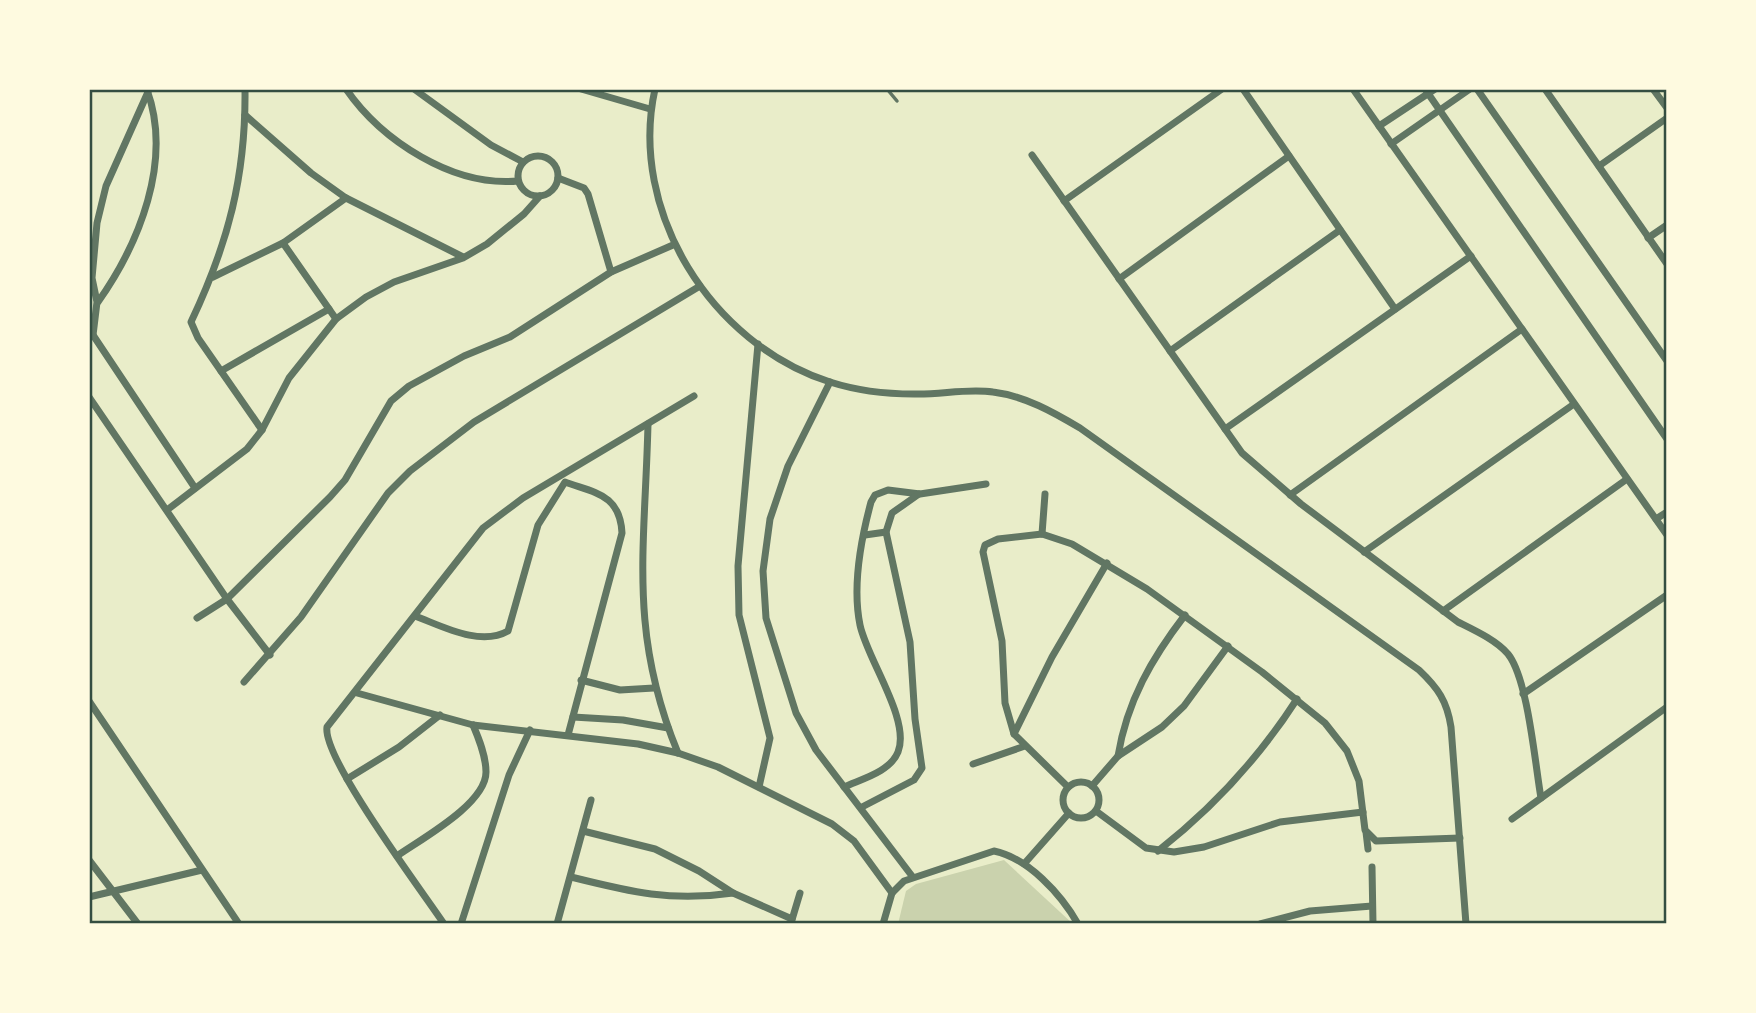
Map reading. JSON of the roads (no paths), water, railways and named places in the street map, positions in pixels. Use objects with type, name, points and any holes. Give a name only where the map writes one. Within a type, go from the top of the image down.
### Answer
[{"type":"street","points":[[245,89],[242,168],[232,214],[213,277],[191,322],[262,430]]},
{"type":"street","points":[[346,89],[364,115],[393,138],[432,161],[473,179],[493,184],[518,181]]},
{"type":"street","points":[[167,510],[233,463],[262,430],[289,378],[336,319],[366,297],[394,282],[463,258],[507,229],[540,197],[552,190],[558,178],[554,164],[543,156],[523,162],[491,145],[414,89]]},
{"type":"street","points":[[581,89],[650,109]]},
{"type":"street","points":[[655,89],[650,109],[652,158],[659,204],[673,245],[700,286],[758,344],[830,382],[913,394],[991,391],[1048,409],[1080,428],[1419,670],[1439,688],[1448,708],[1466,924]]},
{"type":"street","points":[[1064,201],[1222,89]]},
{"type":"street","points":[[1243,89],[1395,309]]},
{"type":"street","points":[[1353,89],[1667,535]]},
{"type":"street","points":[[1391,144],[1470,89]]},
{"type":"street","points":[[1478,89],[1667,361]]},
{"type":"street","points":[[1545,89],[1667,264]]},
{"type":"street","points":[[1653,89],[1667,108]]},
{"type":"street","points":[[147,90],[111,173],[97,223],[93,278],[97,302],[91,336],[195,488]]},
{"type":"street","points":[[97,302],[128,253],[141,222],[150,186],[156,149],[155,117],[147,90]]},
{"type":"street","points":[[1379,127],[1429,91],[1440,111],[1667,439]]},
{"type":"street","points":[[245,115],[311,173],[346,198],[463,258]]},
{"type":"street","points":[[1599,166],[1667,118]]},
{"type":"street","points":[[1032,155],[1242,453],[1290,495],[1364,552],[1443,611],[1508,654],[1523,694],[1541,798]]},
{"type":"street","points":[[1119,279],[1289,156]]},
{"type":"street","points":[[523,162],[518,181],[526,193],[540,197]]},
{"type":"street","points":[[558,178],[584,188],[588,194],[611,272]]},
{"type":"street","points":[[213,277],[283,243],[346,198]]},
{"type":"street","points":[[1648,237],[1667,225]]},
{"type":"street","points":[[1170,351],[1340,230]]},
{"type":"street","points":[[283,243],[336,319]]},
{"type":"street","points":[[197,618],[227,599],[330,497],[345,480],[391,401],[409,386],[464,356],[510,337],[611,272],[673,245]]},
{"type":"street","points":[[1225,429],[1471,256]]},
{"type":"street","points":[[244,682],[301,617],[388,494],[410,471],[474,422],[700,286]]},
{"type":"street","points":[[221,371],[329,309]]},
{"type":"street","points":[[1290,495],[1522,329]]},
{"type":"street","points":[[758,344],[738,566],[739,615],[770,738],[759,787]]},
{"type":"street","points":[[830,382],[788,466],[770,519],[763,571],[766,618],[796,713],[816,750],[912,876]]},
{"type":"street","points":[[444,924],[347,779],[326,736],[332,719],[357,692],[483,528],[523,498],[694,396]]},
{"type":"street","points":[[89,397],[227,599],[270,655]]},
{"type":"street","points":[[1364,552],[1574,404]]},
{"type":"street","points":[[648,424],[640,579],[645,645],[654,688],[678,753]]},
{"type":"street","points":[[556,478],[607,498],[617,508],[621,519],[617,556],[568,735]]},
{"type":"street","points":[[1443,611],[1627,479]]},
{"type":"street","points":[[415,616],[481,637],[494,637],[508,631],[538,525],[565,482]]},
{"type":"street","points":[[844,786],[876,772],[893,760],[900,742],[898,720],[865,648],[859,621],[859,568],[875,495],[888,490],[920,494],[986,484]]},
{"type":"street","points":[[862,807],[919,776],[922,758],[915,719],[910,642],[886,532],[891,513],[920,494]]},
{"type":"street","points":[[1042,534],[1045,494]]},
{"type":"street","points":[[1656,519],[1667,512]]},
{"type":"street","points":[[865,535],[886,532]]},
{"type":"street","points":[[1068,788],[1014,734],[1005,703],[1002,641],[983,552],[985,545],[998,539],[1042,534],[1072,544],[1107,563],[1185,615],[1297,699],[1325,723],[1347,751],[1359,781],[1368,849]]},
{"type":"street","points":[[1014,734],[1052,657],[1107,563]]},
{"type":"street","points":[[1523,694],[1667,595]]},
{"type":"street","points":[[1118,756],[1127,716],[1145,673],[1185,615]]},
{"type":"street","points":[[1092,786],[1118,756],[1162,727],[1184,706],[1228,646]]},
{"type":"street","points":[[581,680],[620,690],[654,688]]},
{"type":"street","points":[[357,692],[473,725],[568,735],[678,753],[759,787],[832,824],[854,841],[892,893]]},
{"type":"street","points":[[1158,851],[1238,779],[1272,738],[1297,699]]},
{"type":"street","points":[[89,701],[239,924]]},
{"type":"street","points":[[1512,819],[1667,707]]},
{"type":"street","points":[[347,779],[399,747],[440,715]]},
{"type":"street","points":[[573,717],[623,720],[668,729]]},
{"type":"street","points":[[898,720],[915,719]]},
{"type":"street","points":[[397,856],[454,816],[482,788],[486,774],[484,758],[473,725]]},
{"type":"street","points":[[461,924],[509,775],[530,730]]},
{"type":"street","points":[[973,764],[1025,746]]},
{"type":"street","points":[[1080,782],[1092,786],[1099,800],[1096,811],[1083,818],[1069,813],[1063,800],[1068,788],[1080,782]]},
{"type":"street","points":[[557,924],[591,800]]},
{"type":"street","points":[[1096,811],[1132,840],[1158,851],[1190,850],[1280,822],[1363,813]]},
{"type":"street","points":[[1024,864],[1069,813]]},
{"type":"street","points":[[583,831],[655,849],[791,922],[800,893]]},
{"type":"street","points":[[1367,832],[1376,841],[1388,843],[1460,838]]},
{"type":"street","points":[[883,924],[892,893],[912,876],[994,852],[1008,854],[1024,864],[1063,902],[1078,924]]},
{"type":"street","points":[[89,860],[138,924]]},
{"type":"street","points":[[1372,867],[1373,924]]},
{"type":"street","points":[[89,897],[202,870]]},
{"type":"street","points":[[571,877],[625,891],[679,899],[733,893]]},
{"type":"street","points":[[1260,924],[1310,911],[1372,906]]},
{"type":"lane","points":[[887,89],[897,100]]}]
